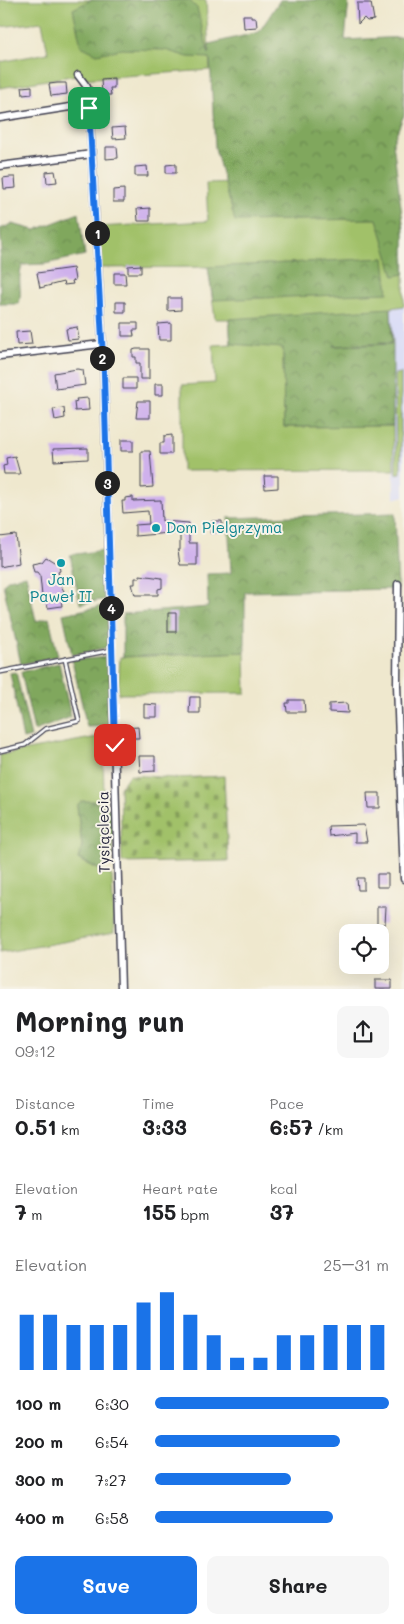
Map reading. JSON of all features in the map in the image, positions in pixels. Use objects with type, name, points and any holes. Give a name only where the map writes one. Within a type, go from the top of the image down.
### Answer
[{"type":"street","name":"Tysiąclecia","points":[[78,75],[87,87],[89,104],[101,344],[113,650],[121,989]]},
{"type":"street","points":[[0,118],[89,104]]},
{"type":"street","points":[[0,166],[92,154]]},
{"type":"street","points":[[1,356],[101,344]]},
{"type":"street","points":[[398,584],[397,686],[404,879]]},
{"type":"lane","points":[[0,672],[113,650]]},
{"type":"lane","points":[[0,751],[25,745],[45,729],[79,720],[65,659]]},
{"type":"shaded area","points":[[404,306],[404,496],[394,499],[391,308]]},
{"type":"green space","points":[[0,0],[206,0],[210,70],[81,79],[77,75],[0,88],[0,62],[48,53],[42,22],[0,27]]},
{"type":"green space","points":[[91,0],[189,0],[197,8],[209,54],[209,44],[259,32],[280,0],[349,0],[345,40],[404,37],[404,115],[393,142],[404,232],[404,274],[394,276],[377,219],[235,221],[215,148],[210,58],[188,57],[165,50],[122,49],[97,54],[81,46],[73,9]]},
{"type":"green space","points":[[234,182],[393,214],[404,259],[404,306],[391,308],[393,344],[283,348],[284,427],[393,426],[394,470],[182,471],[182,385],[215,383],[213,345],[231,344],[229,319],[215,319],[208,267],[98,268],[97,227],[208,221],[206,183]]},
{"type":"green space","points":[[79,213],[85,255],[45,264],[23,265],[20,274],[19,304],[0,304],[0,251],[2,251],[0,229],[12,224],[35,230]]},
{"type":"green space","points":[[384,258],[388,293],[213,300],[208,267]]},
{"type":"green space","points":[[391,308],[392,343],[333,346],[393,344],[393,426],[284,427],[283,348],[231,344],[229,319]]},
{"type":"green space","points":[[401,373],[401,473],[396,474],[395,374]]},
{"type":"green space","points":[[395,513],[398,589],[245,592],[245,652],[123,657],[123,614],[208,607],[207,574],[231,573],[228,518]]},
{"type":"green space","points":[[104,550],[107,599],[80,604],[70,555]]},
{"type":"green space","points":[[26,575],[36,621],[49,618],[58,656],[21,664],[3,584],[9,579]]},
{"type":"green space","points":[[107,605],[109,647],[72,655],[63,614]]},
{"type":"green space","points":[[245,652],[246,693],[118,694],[120,657]]},
{"type":"green space","points":[[109,657],[111,726],[87,727],[72,660]]},
{"type":"green space","points":[[59,663],[71,717],[34,731],[21,672]]},
{"type":"green space","points":[[16,672],[31,737],[23,739],[10,673]]},
{"type":"green space","points":[[103,736],[104,805],[93,801],[77,805],[82,846],[78,859],[112,876],[114,933],[0,953],[0,755]]},
{"type":"green space","points":[[129,775],[175,778],[224,776],[228,861],[122,863],[120,788]]},
{"type":"green space","points":[[82,801],[93,801],[113,811],[113,856],[101,870],[78,859],[82,846],[77,805]]},
{"type":"building","points":[[357,3],[371,3],[374,20],[367,21],[364,18],[358,24]]},
{"type":"building","points":[[243,15],[251,15],[251,18],[256,18],[257,27],[244,28]]},
{"type":"building","points":[[114,78],[114,88],[110,88],[111,95],[102,95],[101,79]]},
{"type":"building","points":[[66,83],[67,94],[51,96],[49,84]]},
{"type":"building","points":[[32,86],[32,94],[23,95],[22,87]]},
{"type":"building","points":[[125,127],[126,138],[113,139],[112,128]]},
{"type":"building","points":[[106,147],[117,147],[118,158],[106,159]]},
{"type":"building","points":[[176,164],[176,173],[166,173],[166,165]]},
{"type":"building","points":[[147,166],[148,176],[135,176],[135,167]]},
{"type":"building","points":[[55,171],[57,182],[47,183],[46,172]]},
{"type":"building","points":[[15,177],[16,188],[4,189],[3,178]]},
{"type":"building","points":[[124,189],[124,202],[113,202],[113,190]]},
{"type":"building","points":[[150,208],[150,221],[138,221],[137,209]]},
{"type":"building","points":[[141,265],[141,273],[128,273],[128,266]]},
{"type":"building","points":[[73,268],[75,280],[72,281],[73,284],[64,285],[63,282],[40,288],[37,273]]},
{"type":"building","points":[[114,273],[125,273],[126,284],[114,284]]},
{"type":"building","points":[[168,298],[181,298],[181,310],[168,311]]},
{"type":"building","points":[[116,302],[125,302],[125,312],[116,312]]},
{"type":"building","points":[[122,323],[138,323],[138,330],[133,330],[134,336],[122,336]]},
{"type":"building","points":[[171,323],[171,340],[159,340],[158,324]]},
{"type":"building","points":[[77,327],[79,339],[68,340],[66,329]]},
{"type":"building","points":[[30,331],[32,344],[17,345],[16,332]]},
{"type":"building","points":[[149,349],[149,379],[140,379],[140,363],[136,363],[136,357],[133,357],[133,350]]},
{"type":"building","points":[[77,369],[83,370],[85,385],[56,389],[54,373]]},
{"type":"building","points":[[123,378],[136,378],[136,389],[123,389]]},
{"type":"building","points":[[155,384],[163,384],[163,395],[155,395]]},
{"type":"building","points":[[88,398],[89,410],[75,411],[74,402],[77,401],[76,399]]},
{"type":"building","points":[[138,401],[150,401],[150,418],[136,418]]},
{"type":"building","points":[[64,408],[65,418],[55,420],[53,409]]},
{"type":"building","points":[[172,435],[172,454],[160,454],[160,443],[164,443],[164,436]]},
{"type":"building","points":[[121,440],[133,440],[133,451],[121,451]]},
{"type":"building","points":[[88,448],[88,459],[54,461],[53,449]]},
{"type":"building","points":[[141,451],[150,451],[153,487],[141,488]]},
{"type":"building","points":[[15,456],[20,474],[4,474],[3,466],[7,465],[6,458]]},
{"type":"building","points":[[264,476],[278,476],[278,488],[265,489]]},
{"type":"building","points":[[133,497],[133,501],[161,500],[162,521],[189,523],[189,543],[197,543],[197,565],[180,565],[178,550],[180,550],[180,532],[135,536],[135,525],[149,524],[148,511],[123,513],[122,501],[125,501],[125,498]]},
{"type":"building","points":[[212,521],[222,521],[222,532],[210,533]]},
{"type":"building","points":[[16,535],[19,563],[0,567],[0,537]]},
{"type":"building","points":[[46,557],[59,565],[60,571],[58,572],[64,591],[62,593],[63,599],[61,599],[62,606],[48,608],[47,602],[45,602],[42,596],[40,576],[37,572],[34,572],[32,564],[42,562]]},
{"type":"building","points":[[140,575],[162,578],[162,588],[158,589],[158,595],[135,595],[132,584],[135,584],[135,578],[140,578]]},
{"type":"building","points":[[168,613],[176,613],[176,632],[168,632]]},
{"type":"building","points":[[190,697],[200,697],[200,713],[189,713]]},
{"type":"building","points":[[289,700],[304,700],[305,712],[287,712],[286,703],[289,703]]},
{"type":"building","points":[[347,703],[348,713],[329,712],[329,704]]},
{"type":"building","points":[[144,704],[157,705],[157,717],[144,717]]},
{"type":"building","points":[[138,727],[139,738],[125,738],[124,728]]},
{"type":"building","points":[[139,756],[155,756],[155,771],[140,772]]},
{"type":"building","points":[[367,793],[380,793],[380,808],[368,808]]},
{"type":"building","points":[[364,825],[367,842],[355,842],[355,833],[329,836],[328,826]]},
{"type":"building","points":[[377,874],[388,874],[388,887],[377,887]]},
{"type":"building","points":[[357,878],[364,878],[364,890],[358,890]]},
{"type":"building","points":[[377,907],[386,907],[385,924],[377,924]]},
{"type":"building","points":[[375,980],[392,980],[392,989],[375,989]]},
{"type":"place","name":"Dom Pielgrzyma","points":[[156,528]]},
{"type":"place","name":"Jan Paweł II","points":[[61,563]]},
{"type":"route","points":[[89,108],[104,375],[115,745]]}]
